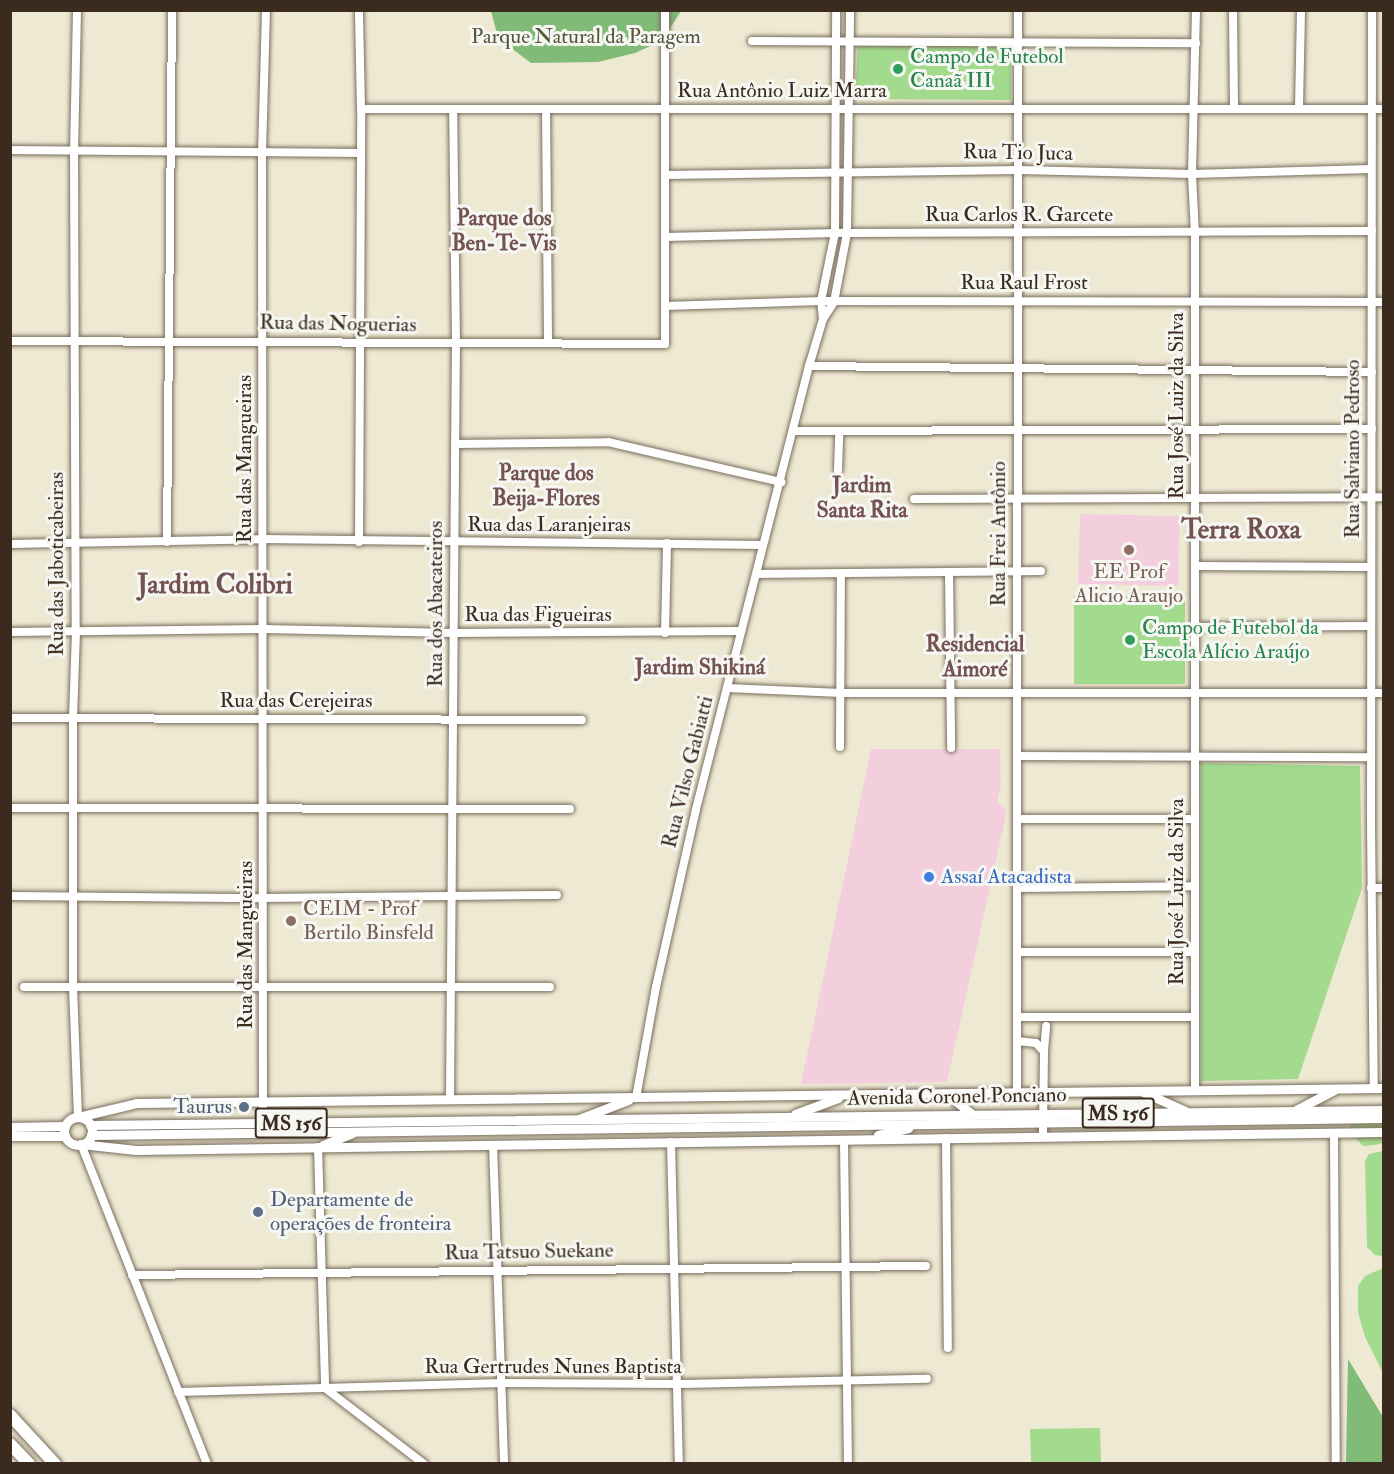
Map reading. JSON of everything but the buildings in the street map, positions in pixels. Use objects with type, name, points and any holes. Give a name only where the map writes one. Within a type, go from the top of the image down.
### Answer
[{"type":"highway","points":[[10,1415],[55,1464]]},
{"type":"highway","points":[[10,1444],[29,1464]]},
{"type":"main road","points":[[1294,1111],[1339,1088]]},
{"type":"main road","points":[[65,1131],[70,1119],[137,1103],[1379,1088]]},
{"type":"main road","points":[[1140,1091],[1188,1112]]},
{"type":"main road","points":[[947,1094],[973,1115]]},
{"type":"main road","points":[[786,1117],[846,1095]]},
{"type":"main road","points":[[579,1120],[636,1098]]},
{"type":"main road","name":"Avenida Coronel Ponciano","points":[[416,1126],[565,1120],[973,1115],[1012,1119],[1188,1112],[1383,1110]]},
{"type":"main road","points":[[78,1117],[85,1119],[91,1130]]},
{"type":"main road","points":[[1043,1118],[1383,1118]]},
{"type":"main road","points":[[861,1139],[925,1124],[1012,1119]]},
{"type":"main road","name":"MS 156","points":[[91,1130],[263,1124],[416,1126]]},
{"type":"main road","name":"Avenida Coronel Ponciano","points":[[416,1126],[493,1130],[925,1124]]},
{"type":"main road","points":[[91,1130],[356,1131],[416,1126],[422,1146]]},
{"type":"main road","points":[[10,1127],[65,1131]]},
{"type":"main road","points":[[81,1144],[91,1130]]},
{"type":"main road","points":[[10,1136],[65,1131]]},
{"type":"main road","points":[[65,1131],[73,1144],[136,1150],[1383,1132]]},
{"type":"main road","points":[[318,1147],[356,1131]]},
{"type":"street","name":"Rua das Jaboticabeiras","points":[[77,10],[74,149],[76,632],[73,717],[73,987],[78,1117]]},
{"type":"street","points":[[167,542],[172,10]]},
{"type":"street","name":"Rua das Mangueiras","points":[[263,1124],[265,986],[262,154],[266,10]]},
{"type":"street","points":[[359,10],[361,109],[358,342],[359,542]]},
{"type":"street","points":[[665,10],[665,306]]},
{"type":"street","name":"Rua Vilso Gabiatti","points":[[636,1098],[656,987],[727,688],[822,319],[821,301],[835,233],[836,10]]},
{"type":"street","name":"Rua Vilso Gabiatti","points":[[822,319],[834,302],[847,233],[850,10]]},
{"type":"street","name":"Rua Frei Antônio","points":[[1017,1094],[1018,10]]},
{"type":"street","name":"Rua José Luiz da Silva","points":[[1195,1089],[1196,302],[1192,174],[1196,10]]},
{"type":"street","points":[[1233,10],[1234,109]]},
{"type":"street","points":[[1299,107],[1301,10]]},
{"type":"street","name":"Rua Salviano Pedroso","points":[[1372,10],[1371,888],[1379,1088]]},
{"type":"street","points":[[752,41],[1196,43]]},
{"type":"street","name":"Rua Antônio Luiz Marra","points":[[361,109],[1018,110],[1299,107],[1383,109]]},
{"type":"street","name":"Rua dos Abacateiros","points":[[450,1100],[456,343],[453,109]]},
{"type":"street","points":[[546,109],[548,344]]},
{"type":"street","points":[[10,150],[170,150],[262,154],[361,153]]},
{"type":"street","name":"Rua Tio Juca","points":[[665,176],[848,170],[1018,170],[1192,174],[1371,169]]},
{"type":"street","name":"Rua Carlos R. Garcete","points":[[665,237],[835,233],[1195,234],[1372,231]]},
{"type":"street","name":"Rua Raul Frost","points":[[665,306],[821,301],[1383,302]]},
{"type":"street","name":"Rua das Noguerias","points":[[10,341],[665,344],[665,306]]},
{"type":"street","points":[[809,366],[1372,372]]},
{"type":"street","points":[[793,431],[1372,429]]},
{"type":"street","points":[[838,470],[839,432]]},
{"type":"street","points":[[455,444],[608,442],[781,482]]},
{"type":"street","points":[[914,499],[1383,497]]},
{"type":"street","name":"Rua das Laranjeiras","points":[[10,543],[262,540],[454,544],[764,545]]},
{"type":"street","points":[[665,633],[667,543]]},
{"type":"street","points":[[1195,566],[1371,567]]},
{"type":"street","points":[[757,574],[1041,571]]},
{"type":"street","points":[[840,747],[841,573]]},
{"type":"street","points":[[950,573],[951,748]]},
{"type":"street","points":[[1195,627],[1371,626]]},
{"type":"street","name":"Rua das Figueiras","points":[[10,632],[264,629],[454,633],[741,632]]},
{"type":"street","points":[[727,688],[841,693],[950,694],[1383,693]]},
{"type":"street","name":"Rua das Cerejeiras","points":[[10,718],[582,720]]},
{"type":"street","points":[[1017,756],[1371,757]]},
{"type":"street","points":[[10,808],[570,809]]},
{"type":"street","points":[[1017,819],[1195,819]]},
{"type":"street","points":[[1017,888],[1195,886]]},
{"type":"street","points":[[1371,888],[1383,888]]},
{"type":"street","points":[[10,896],[264,898],[557,895]]},
{"type":"street","points":[[1017,952],[1195,952]]},
{"type":"street","points":[[24,987],[550,987]]},
{"type":"street","points":[[1017,1017],[1195,1017]]},
{"type":"street","points":[[1043,1137],[1042,1093],[1046,1026]]},
{"type":"street","points":[[1017,1041],[1036,1043],[1044,1052]]},
{"type":"street","points":[[1334,1132],[1336,1464]]},
{"type":"street","points":[[946,1138],[948,1348]]},
{"type":"street","points":[[844,1140],[848,1464]]},
{"type":"street","points":[[671,1142],[679,1464]]},
{"type":"street","points":[[81,1144],[207,1464]]},
{"type":"street","points":[[493,1145],[504,1464]]},
{"type":"street","points":[[318,1147],[326,1388],[424,1464]]},
{"type":"street","name":"Rua Tatsuo Suekane","points":[[132,1275],[926,1266]]},
{"type":"street","name":"Rua Gertrudes Nunes Baptista","points":[[178,1392],[503,1383],[677,1384],[927,1379]]},
{"type":"shaded area","name":"EE Prof Alicio Araujo","points":[[1080,514],[1180,516],[1178,586],[1078,584]]},
{"type":"shaded area","points":[[871,749],[1000,749],[1001,785],[997,801],[1005,809],[1006,815],[947,1082],[801,1084]]},
{"type":"green space","name":"Parque Natural da Paragem","points":[[491,11],[681,11],[662,41],[635,53],[598,62],[531,63],[503,42],[497,34]]},
{"type":"green space","points":[[858,45],[1008,46],[1011,49],[1011,100],[855,99]]},
{"type":"green space","name":"Campo de Futebol da Escola Alício Araújo","points":[[1074,596],[1185,597],[1185,684],[1074,684]]},
{"type":"green space","points":[[1201,763],[1360,766],[1362,888],[1298,1079],[1201,1081]]},
{"type":"green space","points":[[1383,1123],[1383,1143],[1375,1145],[1363,1146],[1352,1134],[1350,1126],[1352,1124]]},
{"type":"green space","points":[[1383,1151],[1384,1255],[1381,1256],[1375,1255],[1367,1247],[1365,1161],[1369,1154]]},
{"type":"green space","points":[[1383,1268],[1383,1373],[1365,1337],[1358,1312],[1358,1286],[1365,1276]]},
{"type":"green space","points":[[1348,1359],[1383,1417],[1383,1463],[1346,1463]]},
{"type":"green space","points":[[1100,1428],[1101,1463],[1031,1463],[1030,1429]]},
{"type":"place","name":"Campo de Futebol Canaã III","points":[[898,69]]},
{"type":"place","name":"EE Prof Alicio Araujo","points":[[1129,550]]},
{"type":"place","name":"Campo de Futebol da Escola Alício Araújo","points":[[1130,640]]},
{"type":"place","name":"Assaí Atacadista","points":[[929,877]]},
{"type":"place","name":"CEIM - Prof Bertilo Binsfeld","points":[[291,921]]},
{"type":"place","name":"Taurus","points":[[244,1107]]},
{"type":"place","name":"Departamente de operações de fronteira","points":[[258,1212]]},
{"type":"district","name":"Parque dos Ben-Te-Vis","points":[[504,230]]},
{"type":"district","name":"Parque dos Beija-Flores","points":[[546,486]]},
{"type":"district","name":"Jardim Santa Rita","points":[[862,498]]},
{"type":"district","name":"Terra Roxa","points":[[1241,530]]},
{"type":"district","name":"Jardim Colibri","points":[[215,585]]},
{"type":"district","name":"Residencial Aimoré","points":[[975,656]]},
{"type":"district","name":"Jardim Shikiná","points":[[700,668]]}]
